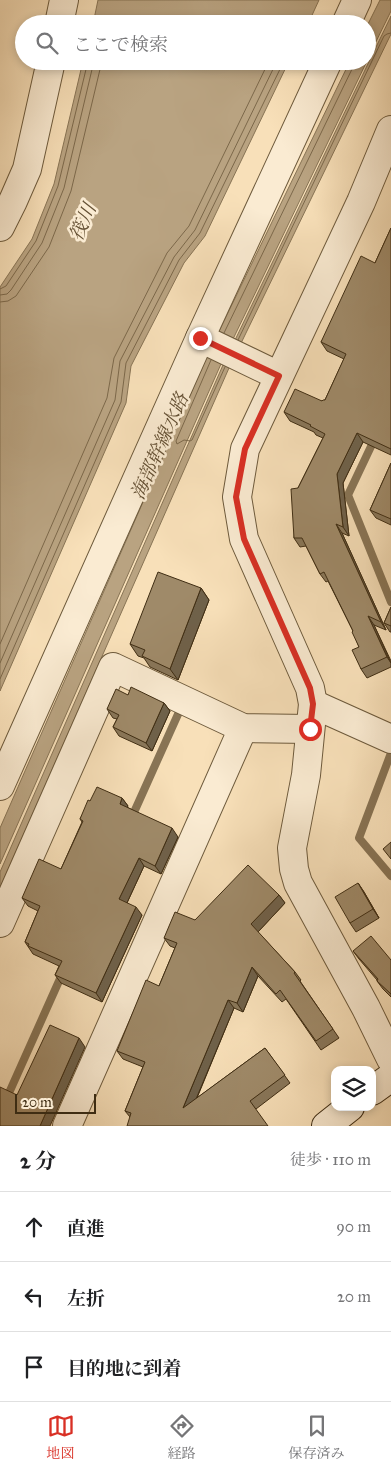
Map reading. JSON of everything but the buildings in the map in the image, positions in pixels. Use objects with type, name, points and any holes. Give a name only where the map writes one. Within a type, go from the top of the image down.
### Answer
[{"type":"street","points":[[61,15],[64,0]]},
{"type":"street","points":[[350,15],[357,0]]},
{"type":"street","points":[[0,227],[27,169],[48,70]]},
{"type":"street","points":[[0,786],[205,340],[324,70]]},
{"type":"street","points":[[386,1080],[366,1008],[298,883],[294,869],[292,848],[306,775],[311,716],[310,688],[244,539],[236,497],[245,449],[389,138]]},
{"type":"street","points":[[205,340],[279,376]]},
{"type":"street","points":[[0,923],[114,667],[242,728],[311,716],[391,738]]},
{"type":"street","points":[[68,1126],[242,728]]},
{"type":"street","points":[[326,1126],[345,1111]]},
{"type":"water","points":[[98,0],[319,0],[312,15],[95,15]]},
{"type":"water","points":[[380,0],[391,0],[391,11],[376,42],[376,15],[372,15]]},
{"type":"water","points":[[391,16],[391,34],[376,65],[376,47]]},
{"type":"water","name":"筏川","points":[[81,70],[285,70],[205,236],[184,263],[131,366],[126,403],[0,691],[0,287],[32,239],[54,184]]},
{"type":"water","points":[[346,70],[363,70],[221,364],[0,864],[0,828],[208,354]]},
{"type":"water","points":[[365,70],[374,70],[229,368],[0,888],[0,872],[223,365]]},
{"type":"waterway","points":[[375,438],[348,495],[391,602]]},
{"type":"waterway","points":[[131,819],[179,712]]},
{"type":"waterway","points":[[391,753],[359,838],[391,876]]},
{"type":"waterway","points":[[0,1113],[63,972]]},
{"type":"route","points":[[200,338],[279,376],[245,449],[236,497],[244,539],[310,688],[313,704],[310,729]]},
{"type":"water label","name":"海部幹線水路","points":[[159,446]]}]
